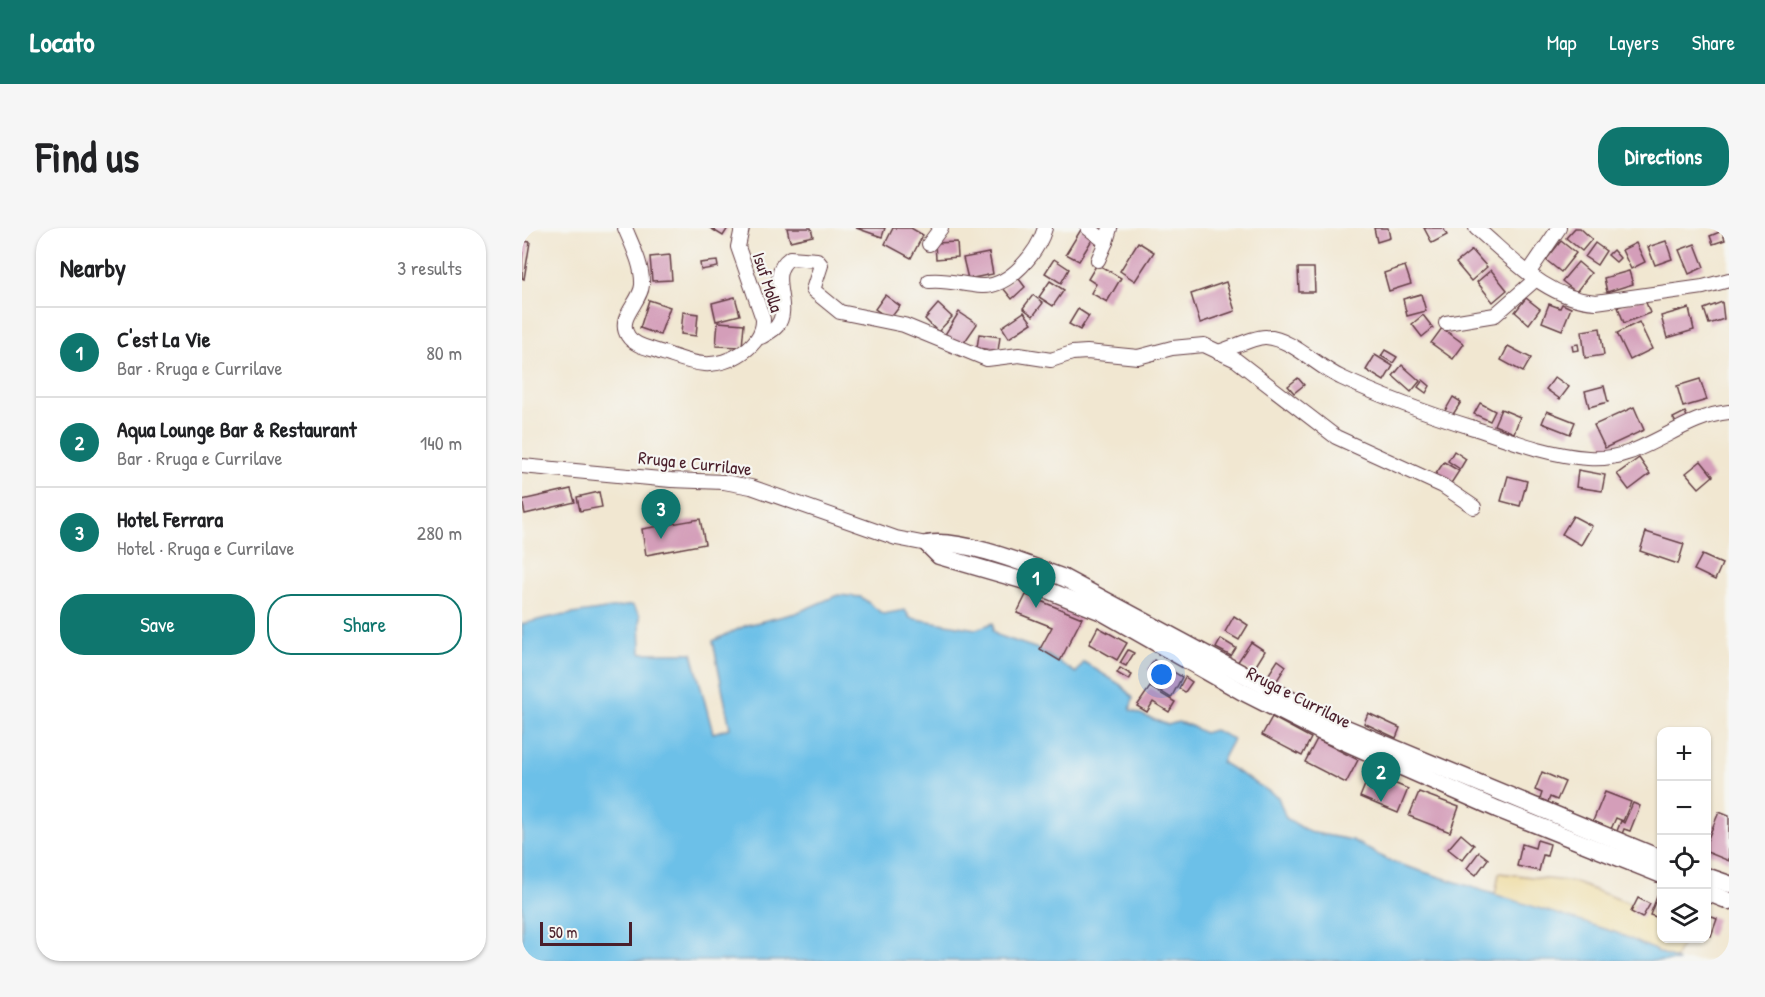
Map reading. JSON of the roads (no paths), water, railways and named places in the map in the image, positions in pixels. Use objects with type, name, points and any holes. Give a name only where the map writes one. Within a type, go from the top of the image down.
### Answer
[{"type":"main road","name":"Rruga e Currilave","points":[[927,544],[942,541],[1030,566],[1064,579],[1334,723],[1657,857]]},
{"type":"main road","name":"Rruga e Currilave","points":[[927,544],[939,556],[1025,581],[1092,608],[1241,691],[1322,732],[1488,805],[1657,873]]},
{"type":"main road","points":[[1711,877],[1729,884]]},
{"type":"main road","points":[[1711,894],[1729,901]]},
{"type":"street","name":"Isuf Molla","points":[[627,229],[635,251],[642,286],[624,327],[628,336],[637,344],[708,365],[726,360],[754,345],[760,337],[763,319],[738,247],[742,228]]},
{"type":"street","points":[[929,244],[941,228]]},
{"type":"street","points":[[929,281],[985,286],[1002,280],[1018,269],[1033,253],[1045,228]]},
{"type":"street","points":[[1088,228],[1107,242]]},
{"type":"street","points":[[1098,260],[1107,242],[1110,228]]},
{"type":"street","points":[[1476,228],[1532,276],[1563,296],[1596,302],[1703,287],[1729,280]]},
{"type":"street","points":[[1446,323],[1495,315],[1532,276],[1559,228]]},
{"type":"street","points":[[760,337],[776,327],[782,315],[778,281],[781,268],[790,258],[818,260],[821,265],[813,290],[840,312],[904,325],[987,359],[1019,355],[1051,360],[1072,353],[1094,352],[1119,357],[1138,357],[1172,348],[1204,345],[1236,360],[1336,437],[1443,486],[1474,507]]},
{"type":"street","points":[[1218,352],[1266,337],[1284,342],[1341,378],[1442,419],[1538,450],[1588,459],[1620,456],[1696,419],[1729,412]]},
{"type":"street","name":"Rruga e Currilave","points":[[522,466],[671,480],[724,482],[751,487],[896,538],[927,544]]},
{"type":"water","points":[[838,595],[861,597],[883,614],[905,610],[910,618],[976,629],[993,623],[993,631],[997,635],[1038,649],[1076,673],[1084,662],[1121,685],[1133,698],[1130,710],[1168,725],[1178,722],[1204,733],[1214,730],[1233,739],[1221,762],[1278,797],[1286,818],[1309,832],[1352,840],[1389,861],[1617,933],[1679,961],[522,961],[522,624],[546,618],[632,605],[640,615],[641,653],[692,653],[713,733],[730,728],[713,641],[747,625],[796,613]]},
{"type":"place","name":"Hotel Ferrara","points":[[661,539]]},
{"type":"place","name":"C'est La Vie","points":[[1036,608]]},
{"type":"place","name":"Aqua Lounge Bar & Restaurant","points":[[1381,802]]}]
